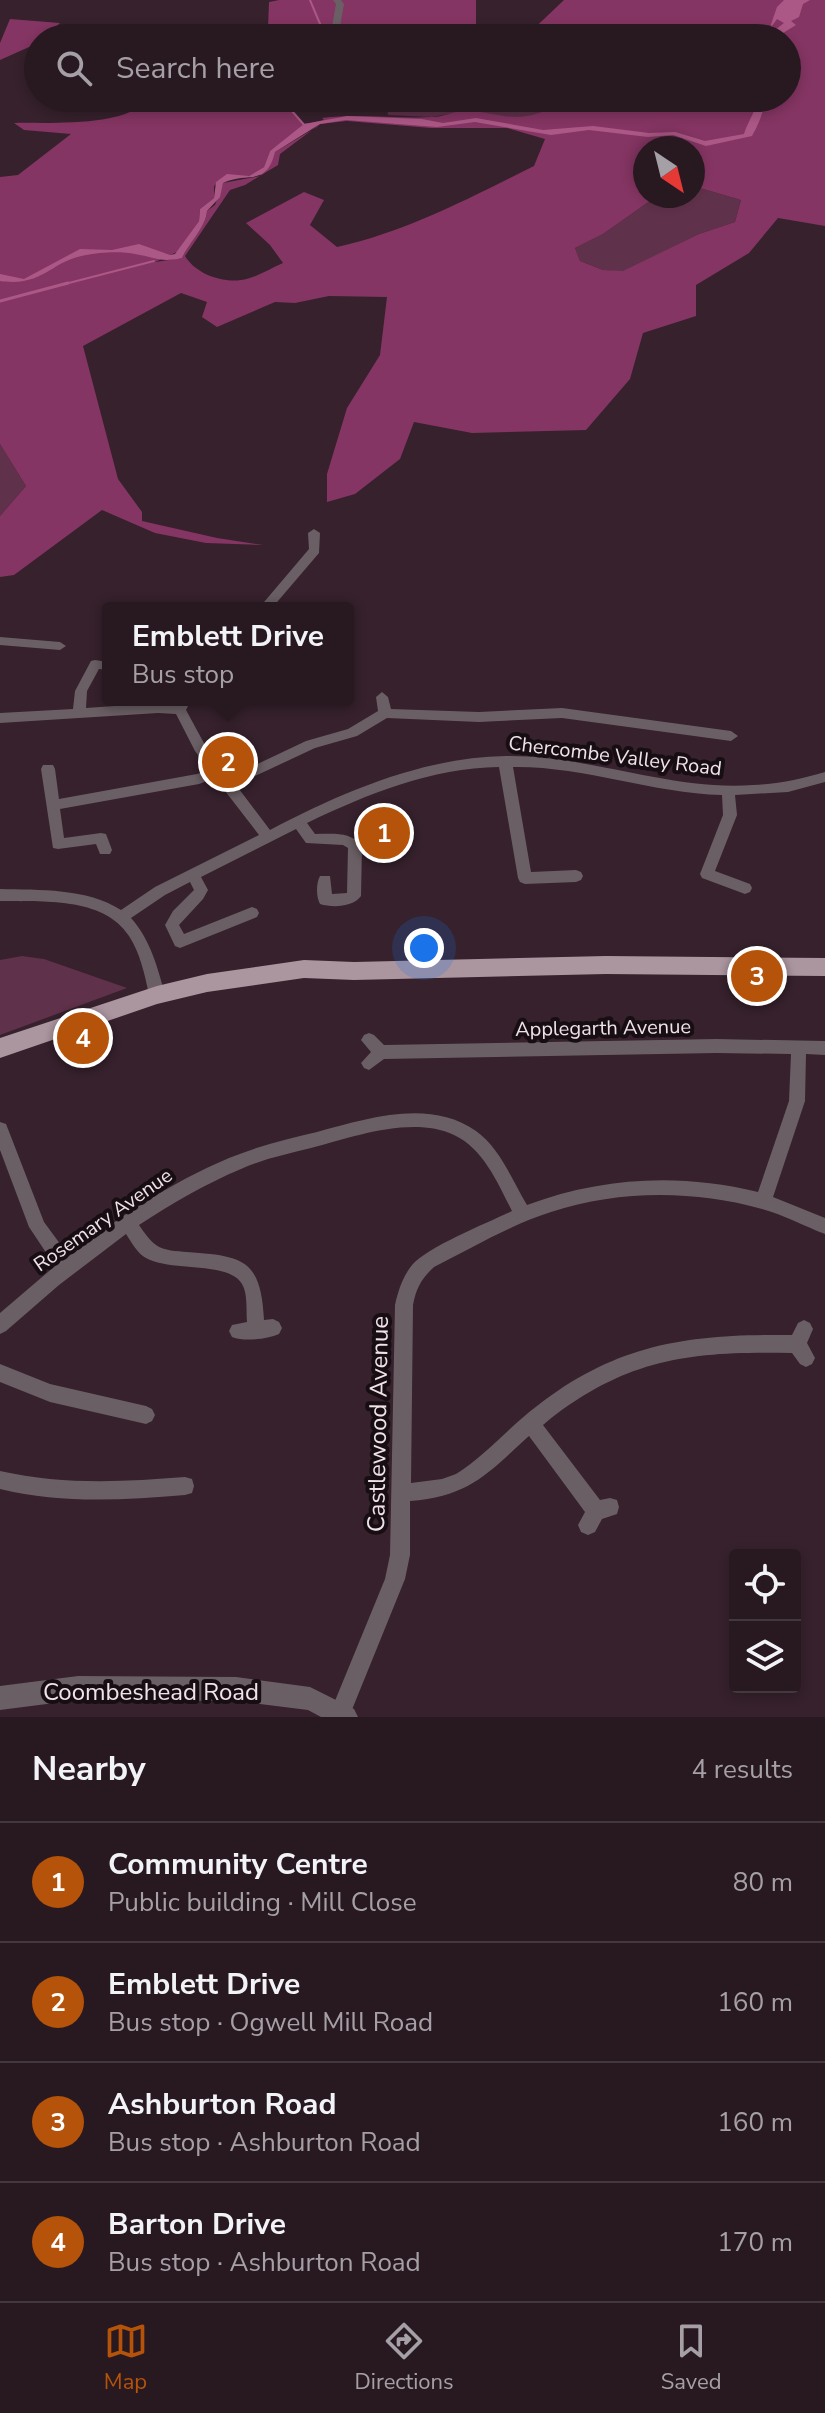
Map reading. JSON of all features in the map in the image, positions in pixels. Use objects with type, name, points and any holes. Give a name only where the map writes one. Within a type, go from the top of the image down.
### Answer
[{"type":"main road","points":[[0,1048],[157,995],[207,983],[304,969],[825,967]]},
{"type":"street","points":[[336,24],[340,4],[337,0]]},
{"type":"street","points":[[270,602],[315,550],[314,533]]},
{"type":"street","points":[[0,641],[27,649],[60,646]]},
{"type":"street","points":[[79,713],[81,691],[96,663]]},
{"type":"street","points":[[382,697],[385,713]]},
{"type":"street","points":[[0,718],[174,706]]},
{"type":"street","points":[[182,706],[200,748],[268,837]]},
{"type":"street","points":[[229,783],[311,744],[352,733],[385,713],[465,717],[562,713],[731,736]]},
{"type":"street","points":[[505,761],[525,878],[576,876]]},
{"type":"street","name":"Chercombe Valley Road","points":[[121,917],[193,874],[299,822],[408,779],[469,765],[505,761],[556,765],[728,790],[774,789],[806,784],[825,777]]},
{"type":"street","points":[[48,769],[58,844],[101,838],[105,850]]},
{"type":"street","points":[[52,805],[199,779],[219,771]]},
{"type":"street","points":[[728,790],[730,815],[707,874],[745,888]]},
{"type":"street","points":[[299,822],[311,839],[346,840],[355,846],[354,896],[325,900],[325,880]]},
{"type":"street","points":[[193,874],[201,890],[176,915],[172,925],[180,942],[252,913]]},
{"type":"street","points":[[0,895],[58,897],[89,904],[121,917],[144,952],[157,995]]},
{"type":"street","name":"Applegarth Avenue","points":[[369,1040],[375,1058],[799,1046],[825,1048]]},
{"type":"street","points":[[763,1201],[797,1101],[799,1046]]},
{"type":"street","name":"Rosemary Avenue","points":[[0,1325],[129,1224],[202,1180],[260,1155],[356,1129],[410,1121],[451,1127],[468,1135],[494,1165],[523,1215]]},
{"type":"street","points":[[0,1129],[37,1227],[68,1269]]},
{"type":"street","name":"Castlewood Avenue","points":[[343,1715],[395,1579],[400,1555],[404,1305],[407,1287],[416,1272],[428,1261],[523,1215],[584,1195],[629,1188],[694,1188],[763,1201],[825,1226]]},
{"type":"street","points":[[129,1224],[143,1245],[155,1254],[222,1264],[239,1270],[249,1280],[255,1330]]},
{"type":"street","points":[[401,1493],[454,1485],[474,1474],[530,1423],[599,1376],[639,1358],[675,1347],[733,1343],[802,1344]]},
{"type":"street","points":[[0,1373],[50,1393],[147,1415]]},
{"type":"street","points":[[530,1423],[598,1514]]},
{"type":"street","points":[[0,1480],[29,1488],[128,1490],[185,1486]]},
{"type":"street","name":"Coombeshead Road","points":[[0,1698],[78,1688],[236,1689],[310,1699],[343,1715]]},
{"type":"shaded area","points":[[476,0],[476,24],[268,24],[269,2]]},
{"type":"shaded area","points":[[564,0],[825,0],[825,226],[778,218],[749,253],[696,285],[696,316],[643,333],[630,379],[586,430],[472,433],[414,422],[400,459],[355,494],[327,502],[327,474],[347,408],[380,355],[387,297],[329,296],[295,303],[275,302],[217,327],[202,317],[207,302],[181,293],[83,346],[118,479],[142,512],[142,521],[263,545],[206,543],[155,533],[102,510],[14,575],[0,577],[0,516],[26,486],[0,444],[0,177],[18,175],[71,134],[24,130],[14,123],[67,123],[106,119],[129,112],[293,112],[303,124],[309,123],[270,151],[264,167],[249,176],[225,176],[214,186],[214,198],[200,209],[199,221],[177,252],[155,262],[182,258],[207,211],[215,205],[223,183],[260,176],[230,190],[185,256],[202,272],[233,281],[251,278],[283,263],[270,245],[246,223],[304,192],[324,200],[310,225],[337,247],[413,223],[534,166],[545,139],[507,128],[431,128],[347,121],[319,125],[311,123],[324,120],[322,118],[433,117],[456,112],[520,117],[542,112],[801,112],[801,24],[539,24]]},
{"type":"shaded area","points":[[784,0],[810,0],[803,4],[799,17],[791,21],[795,24],[783,24],[777,19],[771,24],[777,7]]},
{"type":"shaded area","points":[[10,19],[60,23],[24,24],[24,49],[0,60],[0,43]]},
{"type":"shaded area","points":[[388,112],[460,112],[432,117],[388,115]]},
{"type":"shaded area","points":[[471,112],[543,113],[529,117],[500,118]]},
{"type":"shaded area","points":[[754,112],[762,112],[752,136],[706,146],[705,141],[744,134]]},
{"type":"shaded area","points":[[347,116],[422,119],[443,123],[476,118],[543,130],[593,126],[649,133],[675,132],[688,136],[640,136],[589,130],[551,135],[475,122],[437,127],[346,120],[320,124],[275,152],[271,163],[261,174],[223,183],[220,197],[207,211],[182,258],[162,260],[130,253],[98,253],[74,258],[27,280],[0,281],[0,274],[24,279],[80,249],[112,250],[139,244],[175,254],[199,221],[200,209],[214,198],[216,182],[227,174],[249,176],[264,167],[270,151],[304,124]]},
{"type":"shaded area","points":[[312,130],[280,154],[278,165],[260,176],[275,152]]},
{"type":"shaded area","points":[[705,190],[741,200],[735,222],[699,234],[623,272],[603,270],[580,261],[575,248],[603,234],[640,208],[705,208]]},
{"type":"shaded area","points":[[0,444],[26,486],[0,516]]},
{"type":"shaded area","points":[[22,956],[44,959],[127,988],[0,1035],[0,960]]},
{"type":"waterway","points":[[310,0],[320,24]]},
{"type":"waterway","points":[[293,112],[306,127]]},
{"type":"waterway","points":[[61,285],[154,261]]},
{"type":"waterway","points":[[0,301],[68,283]]},
{"type":"place","name":"Emblett Drive","points":[[228,762]]},
{"type":"place","name":"Community Centre","points":[[384,833]]},
{"type":"place","name":"Ashburton Road","points":[[757,976]]},
{"type":"place","name":"Barton Drive","points":[[83,1038]]}]
